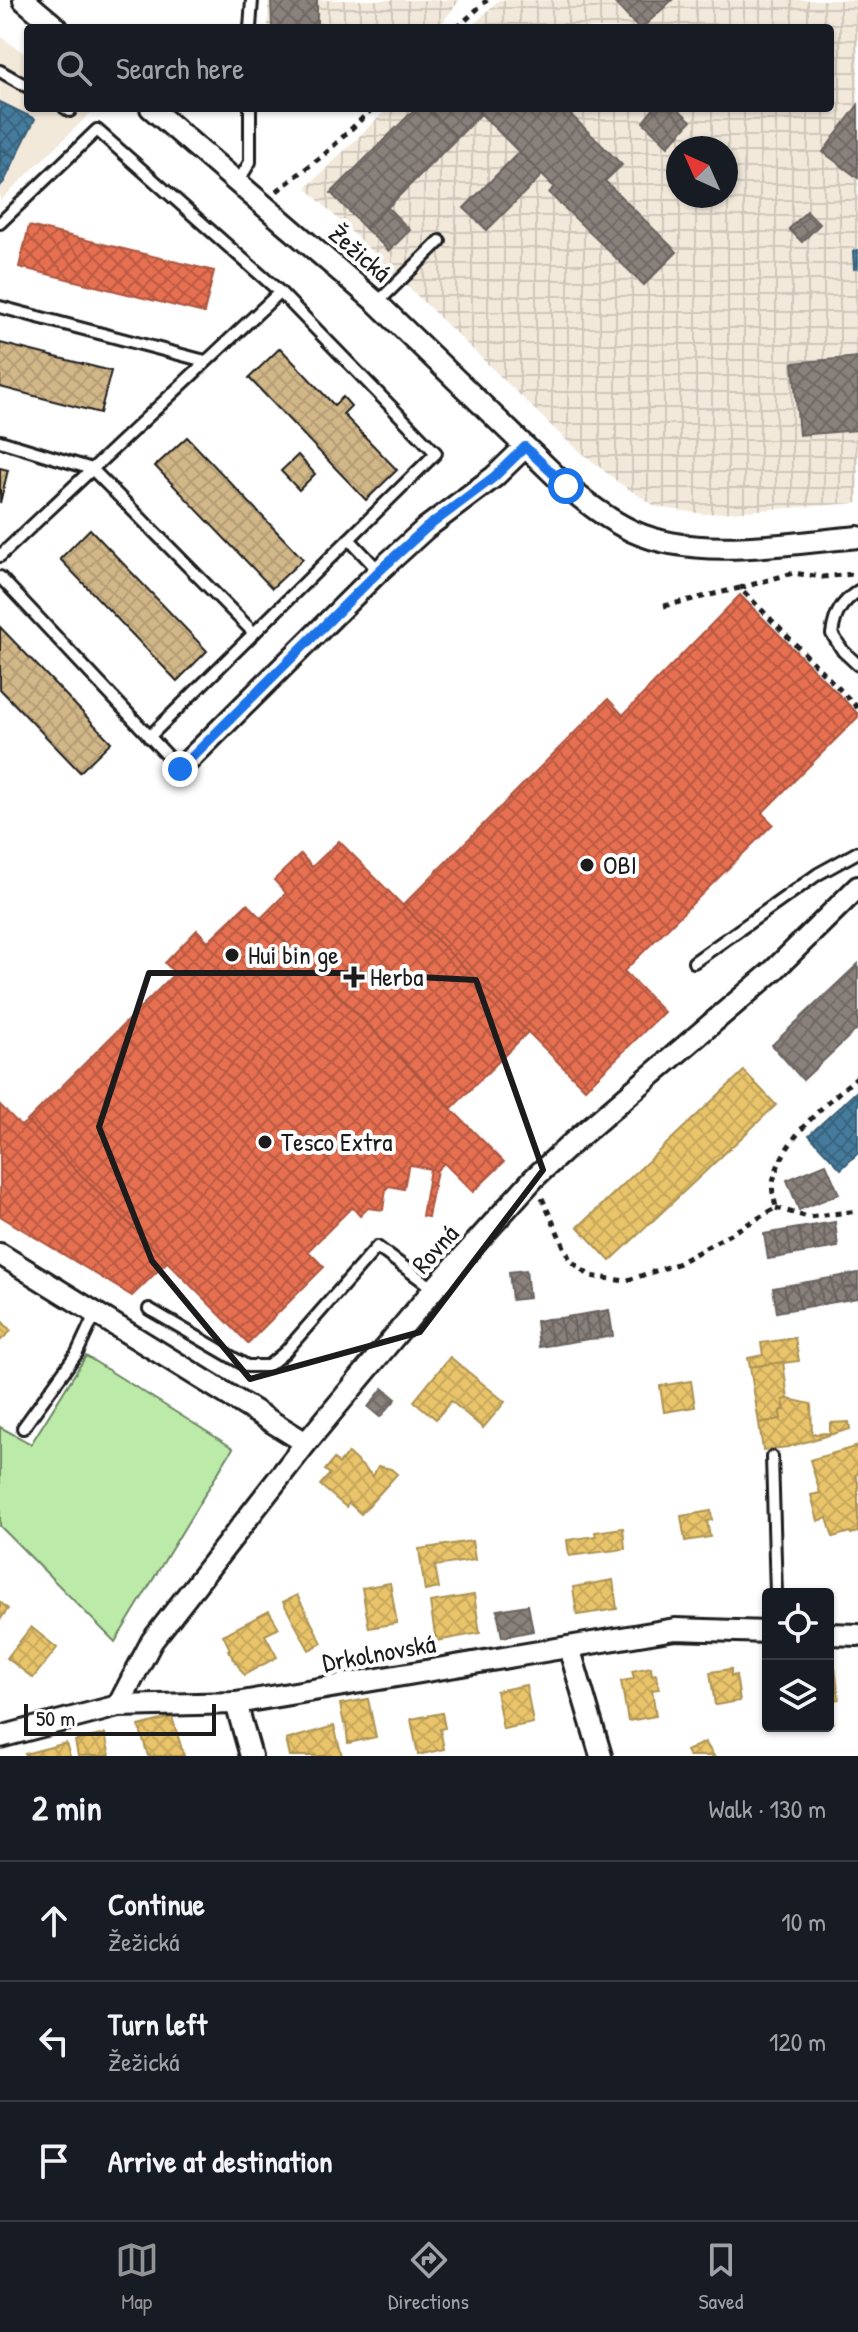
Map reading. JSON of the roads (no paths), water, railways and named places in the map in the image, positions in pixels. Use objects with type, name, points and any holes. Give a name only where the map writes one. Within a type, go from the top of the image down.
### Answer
[{"type":"street","points":[[24,0],[52,24]]},
{"type":"street","name":"Žežická","points":[[156,112],[377,303],[566,486],[599,513],[634,532],[680,545],[729,547],[858,537]]},
{"type":"street","points":[[180,769],[379,571],[426,528],[494,477],[525,447]]},
{"type":"street","name":"Rovná","points":[[118,1706],[152,1641],[306,1443],[434,1289],[534,1178],[774,970],[858,887]]},
{"type":"street","points":[[0,1254],[306,1443]]},
{"type":"street","name":"Drkolnovská","points":[[0,1737],[118,1706],[236,1703],[675,1629],[762,1632]]},
{"type":"street","points":[[834,1634],[858,1635]]},
{"type":"street","points":[[569,1647],[601,1756]]},
{"type":"street","points":[[236,1703],[251,1756]]},
{"type":"lane","points":[[250,24],[252,0]]},
{"type":"lane","points":[[0,71],[24,85]]},
{"type":"lane","points":[[238,182],[250,162],[250,112]]},
{"type":"lane","points":[[0,223],[97,130],[280,292],[436,453],[149,737]]},
{"type":"lane","points":[[377,303],[440,241]]},
{"type":"lane","points":[[0,556],[280,292]]},
{"type":"lane","points":[[0,307],[205,361]]},
{"type":"lane","points":[[0,441],[92,469],[254,633]]},
{"type":"lane","points":[[349,539],[379,571]]},
{"type":"lane","points":[[0,577],[180,769]]},
{"type":"lane","points":[[858,591],[843,602],[835,616],[832,634],[843,651],[858,665]]},
{"type":"lane","points":[[694,962],[818,874],[858,852]]},
{"type":"lane","points":[[149,1309],[247,1366],[268,1366],[285,1352],[377,1247],[434,1289]]},
{"type":"lane","points":[[23,1428],[77,1353],[96,1312]]},
{"type":"lane","points":[[772,1457],[776,1588]]},
{"type":"place","name":"OBI","points":[[587,865]]},
{"type":"place","name":"Hui bin ge","points":[[232,955]]},
{"type":"place","name":"Herba","points":[[354,977]]},
{"type":"place","name":"Tesco Extra","points":[[265,1142]]}]
